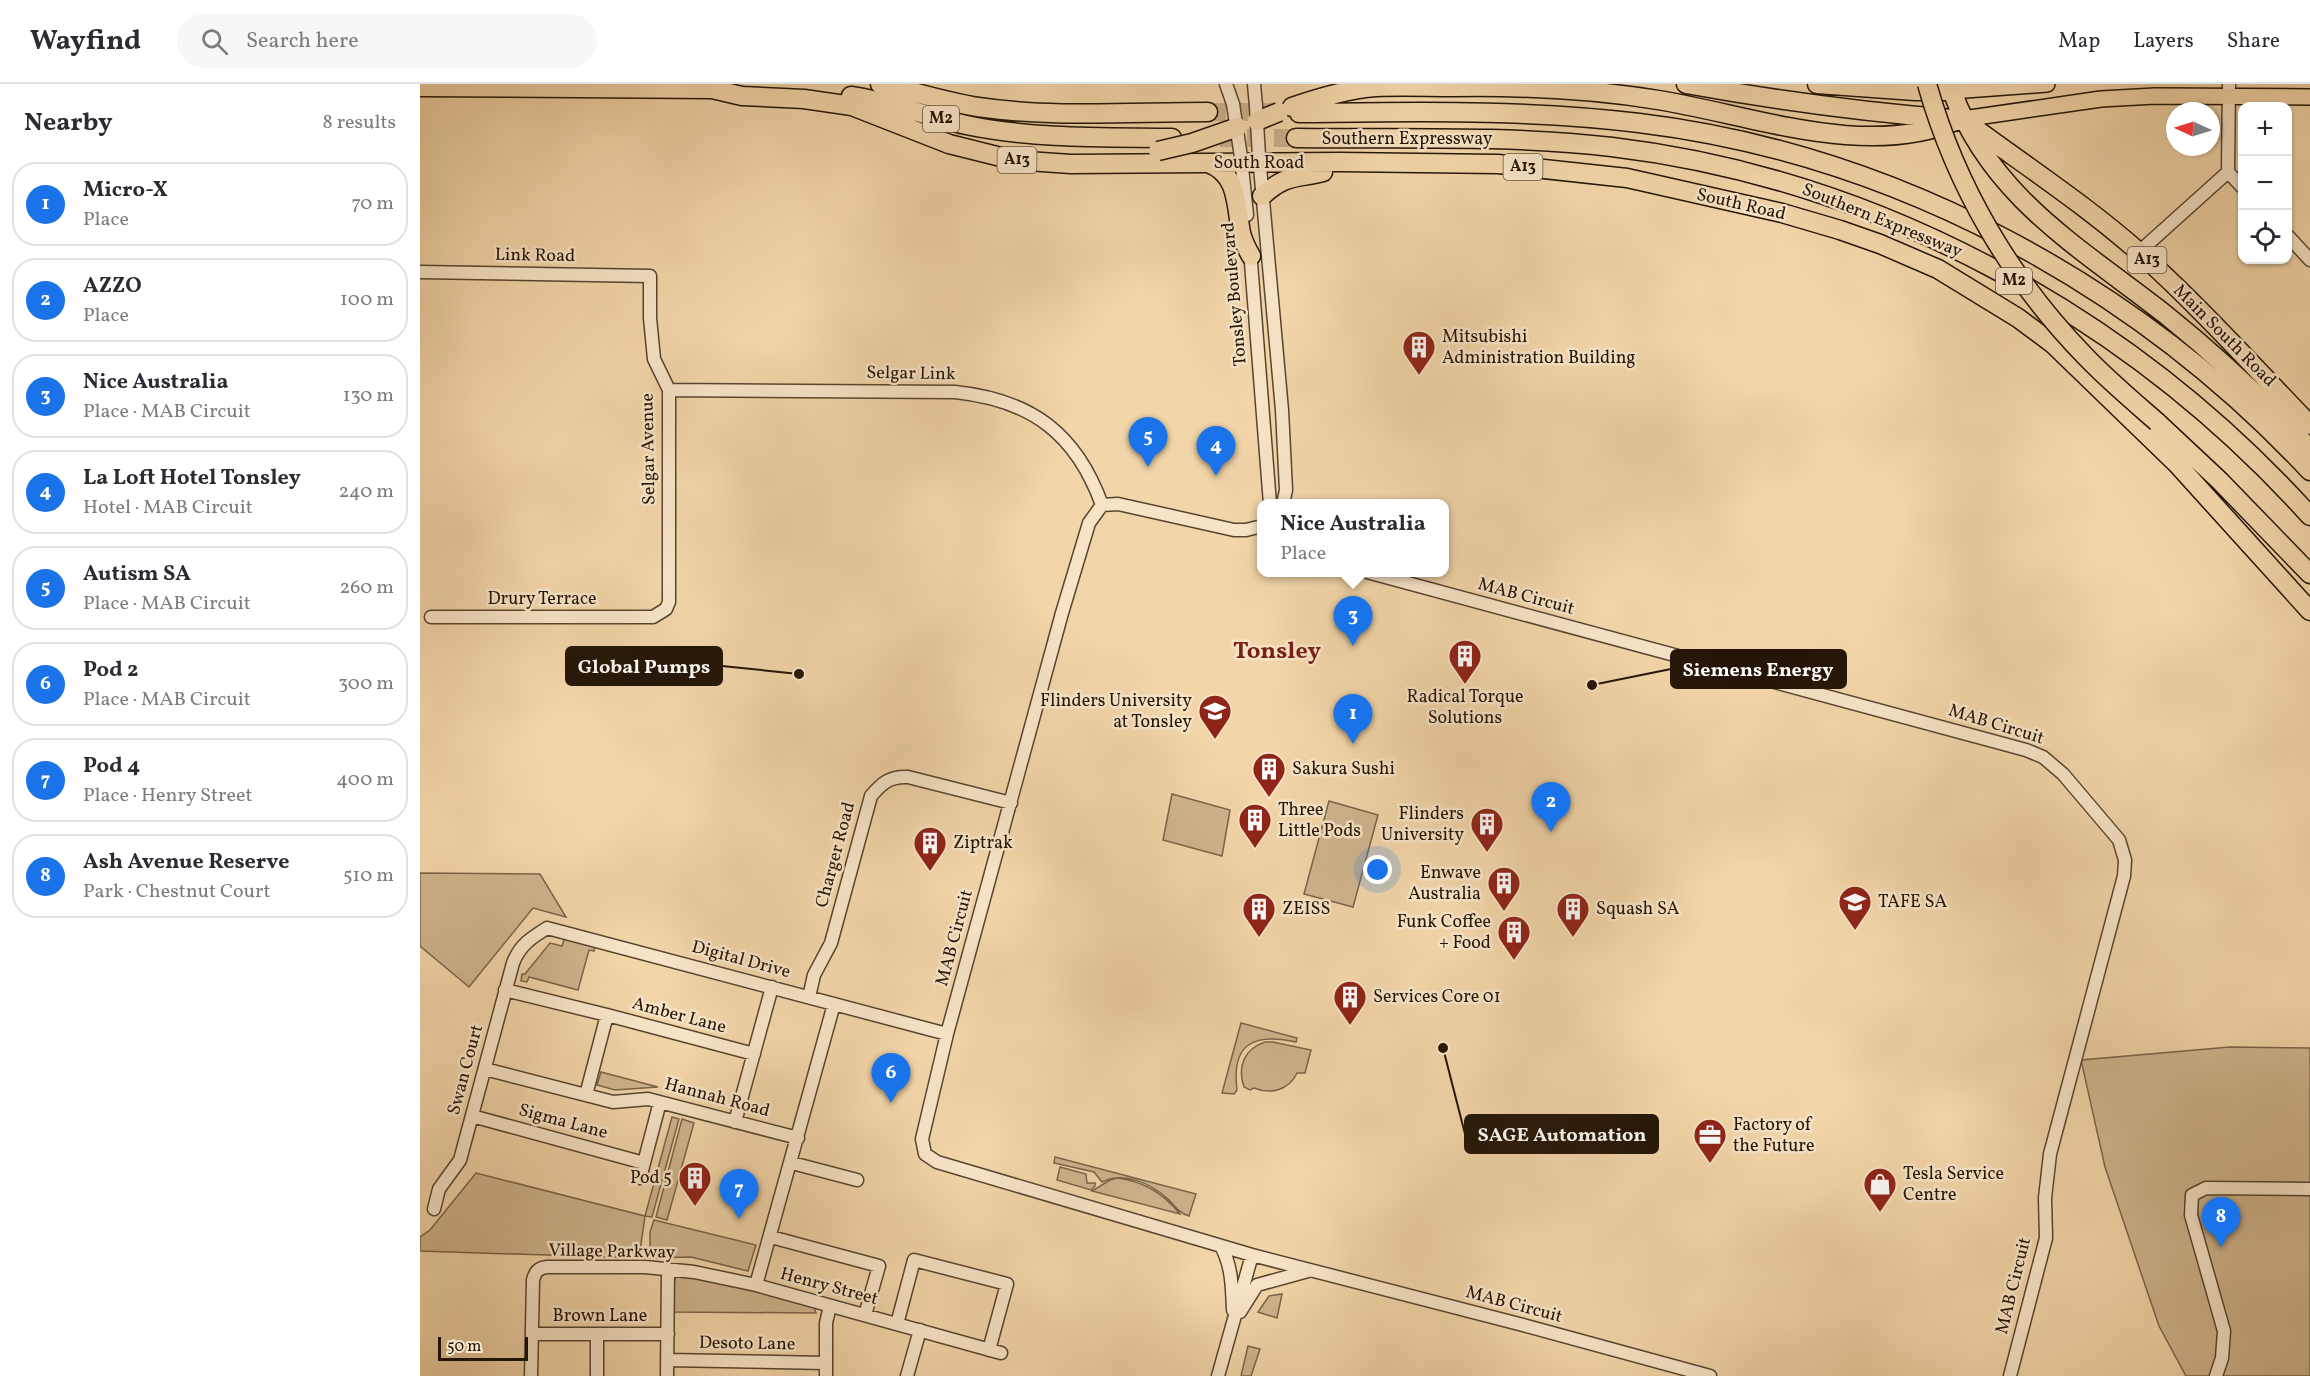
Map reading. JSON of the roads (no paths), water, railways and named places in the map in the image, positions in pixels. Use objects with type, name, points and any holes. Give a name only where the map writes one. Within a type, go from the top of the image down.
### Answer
[{"type":"highway","name":"M2","points":[[880,84],[959,104],[996,110],[1055,113],[1208,112]]},
{"type":"highway","points":[[1686,84],[1754,96],[1889,114],[1960,120]]},
{"type":"highway","points":[[1819,84],[1951,87],[1960,120],[1990,165],[2032,211],[2214,355],[2310,449]]},
{"type":"highway","name":"South Road","points":[[420,87],[520,85],[712,89],[742,96],[804,99],[852,106],[930,138],[998,157],[1049,163],[1208,163],[1251,159],[1498,165],[1627,178],[1782,213],[1880,244],[1938,269],[2029,325],[2068,357],[2177,464],[2310,610]]},
{"type":"highway","points":[[1088,164],[1192,143],[1238,127],[1256,113],[1375,87],[1497,86],[1563,90],[1659,100],[1806,129],[1851,135],[1875,136],[1919,132],[1960,120]]},
{"type":"highway","points":[[1917,86],[1992,236],[2016,274],[2057,326],[2087,358],[2220,481],[2310,574]]},
{"type":"highway","name":"M2","points":[[712,89],[827,92],[882,102],[972,126],[1012,132],[1067,136],[1172,138]]},
{"type":"highway","name":"Southern Expressway","points":[[1299,113],[1429,112],[1572,116],[1683,129],[1787,153],[1910,195],[2025,249],[2090,287],[2131,315],[2211,377],[2310,471]]},
{"type":"highway","name":"Main South Road","points":[[1960,120],[2092,214],[2139,252],[2229,340],[2310,425]]},
{"type":"highway","name":"Southern Expressway","points":[[1296,138],[1541,140],[1624,149],[1716,165],[1807,190],[1859,208],[1922,233],[2007,277],[2122,350],[2192,403],[2258,462],[2310,516]]},
{"type":"highway","points":[[1262,196],[1279,183],[1300,175],[1325,171],[1340,162]]},
{"type":"highway","points":[[1208,163],[1219,168],[1229,180],[1237,201],[1241,236],[1251,256]]},
{"type":"highway","points":[[1627,178],[1651,178],[1732,192],[1821,214],[1913,243],[2007,277]]},
{"type":"highway","points":[[2297,560],[2310,586]]},
{"type":"main road","points":[[1951,87],[1973,90],[1998,86],[2047,84]]},
{"type":"main road","points":[[1917,86],[1933,108],[1960,120],[2101,99],[2229,90],[2310,97]]},
{"type":"street","name":"Tonsley Boulevard","points":[[1226,84],[1262,196],[1282,410],[1286,490],[1284,499]]},
{"type":"street","name":"Tonsley Boulevard","points":[[1254,84],[1256,113],[1251,159],[1251,256],[1270,499]]},
{"type":"street","points":[[2229,90],[2228,172],[2238,183]]},
{"type":"street","points":[[2139,252],[2228,172]]},
{"type":"street","points":[[2292,240],[2310,260]]},
{"type":"street","name":"Link Road","points":[[420,272],[650,276]]},
{"type":"street","name":"Selgar Avenue","points":[[650,276],[650,318],[654,359],[669,390],[669,602],[666,609],[653,617]]},
{"type":"street","name":"Selgar Link","points":[[669,390],[955,392],[982,395],[1005,401],[1028,411],[1058,434],[1083,463],[1102,505]]},
{"type":"street","points":[[1102,505],[1118,504],[1234,530],[1257,527]]},
{"type":"street","name":"MAB Circuit","points":[[1102,505],[1089,523],[1062,614],[947,1034],[922,1139],[925,1154],[937,1162],[1252,1256],[1523,1325],[1710,1376]]},
{"type":"street","name":"MAB Circuit","points":[[1382,577],[2026,750],[2043,757],[2063,774],[2120,840],[2125,860],[2124,876],[2050,1154],[2045,1198],[2046,1238],[2010,1376]]},
{"type":"street","name":"Drury Terrace","points":[[431,617],[653,617]]},
{"type":"street","name":"Charger Road","points":[[809,997],[814,975],[831,943],[871,796],[882,783],[896,777],[908,777],[1011,803]]},
{"type":"street","name":"Digital Drive","points":[[529,939],[547,928],[557,929],[947,1034]]},
{"type":"street","name":"Swan Court","points":[[434,1209],[439,1189],[460,1160],[505,990],[519,950],[529,939]]},
{"type":"street","points":[[735,1122],[772,987]]},
{"type":"street","points":[[505,990],[607,1015]]},
{"type":"street","name":"Henry Street","points":[[834,1004],[792,1163],[756,1285],[830,1306],[995,1351],[1007,1284],[914,1260],[897,1324]]},
{"type":"street","name":"Amber Lane","points":[[586,1095],[607,1015],[754,1054]]},
{"type":"street","name":"Hannah Road","points":[[485,1069],[613,1102],[648,1099],[798,1138]]},
{"type":"street","points":[[640,1178],[660,1102]]},
{"type":"street","name":"Sigma Lane","points":[[472,1116],[644,1163]]},
{"type":"street","points":[[792,1163],[857,1180]]},
{"type":"street","points":[[2216,1376],[2222,1358],[2224,1331],[2191,1215],[2192,1196],[2206,1188],[2310,1189]]},
{"type":"street","points":[[771,1237],[879,1266],[865,1315]]},
{"type":"street","points":[[1221,1246],[1227,1257],[1232,1279],[1233,1323]]},
{"type":"street","points":[[1218,1376],[1252,1256]]},
{"type":"street","name":"Village Parkway","points":[[531,1376],[532,1280],[535,1272],[540,1268],[645,1267],[694,1272],[756,1285]]},
{"type":"street","points":[[667,1376],[668,1269]]},
{"type":"street","points":[[1233,1323],[1257,1285],[1309,1270]]},
{"type":"street","points":[[826,1376],[826,1323],[830,1306]]},
{"type":"street","points":[[907,1376],[920,1330]]},
{"type":"street","name":"Brown Lane","points":[[532,1334],[668,1334]]},
{"type":"street","points":[[597,1334],[597,1376]]},
{"type":"street","name":"Desoto Lane","points":[[668,1360],[826,1363]]},
{"type":"tunnel","points":[[1208,112],[1275,112]]},
{"type":"tunnel","points":[[1220,138],[1296,138]]},
{"type":"place","name":"Mitsubishi Administration Building","points":[[1419,376]]},
{"type":"place","name":"Autism SA","points":[[1148,467]]},
{"type":"place","name":"La Loft Hotel Tonsley","points":[[1216,476]]},
{"type":"place","name":"Nice Australia","points":[[1353,646]]},
{"type":"place","name":"Global Pumps","points":[[799,674]]},
{"type":"place","name":"Radical Torque Solutions","points":[[1465,685]]},
{"type":"place","name":"Siemens Energy","points":[[1592,685]]},
{"type":"place","name":"Flinders University at Tonsley","points":[[1215,740]]},
{"type":"place","name":"Micro-X","points":[[1353,744]]},
{"type":"place","name":"Sakura Sushi","points":[[1269,798]]},
{"type":"place","name":"AZZO","points":[[1551,832]]},
{"type":"place","name":"Three Little Pods","points":[[1255,849]]},
{"type":"place","name":"Flinders University","points":[[1487,853]]},
{"type":"place","name":"Ziptrak","points":[[930,872]]},
{"type":"place","name":"Enwave Australia","points":[[1504,912]]},
{"type":"place","name":"TAFE SA","points":[[1855,931]]},
{"type":"place","name":"ZEISS","points":[[1259,938]]},
{"type":"place","name":"Squash SA","points":[[1573,938]]},
{"type":"place","name":"Funk Coffee + Food","points":[[1514,961]]},
{"type":"place","name":"Services Core 01","points":[[1350,1026]]},
{"type":"place","name":"SAGE Automation","points":[[1443,1048]]},
{"type":"place","name":"Pod 2","points":[[891,1103]]},
{"type":"place","name":"Factory of the Future","points":[[1710,1164]]},
{"type":"place","name":"Pod 5","points":[[695,1207]]},
{"type":"place","name":"Tesla Service Centre","points":[[1880,1213]]},
{"type":"place","name":"Pod 4","points":[[739,1219]]},
{"type":"place","name":"Ash Avenue Reserve","points":[[2221,1247]]},
{"type":"district","name":"Tonsley","points":[[1277,652]]}]
